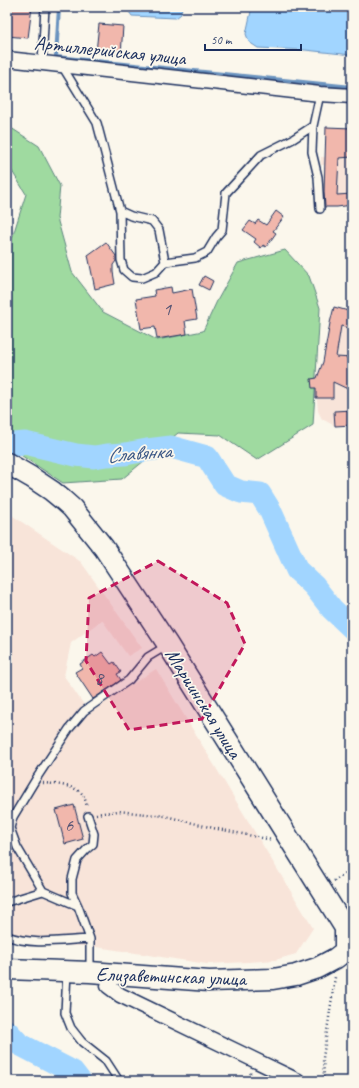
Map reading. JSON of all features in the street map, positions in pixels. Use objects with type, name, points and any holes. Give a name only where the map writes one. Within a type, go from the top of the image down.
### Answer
[{"type":"street","name":"Артиллерийская улица","points":[[7,59],[320,94],[352,96]]},
{"type":"street","name":"Мариинская улица","points":[[7,464],[31,477],[72,508],[104,548],[168,645],[345,928],[344,954]]},
{"type":"street","name":"Елизаветинская улица","points":[[7,970],[90,972],[209,981],[273,979],[296,975],[317,968],[344,954]]},
{"type":"street","points":[[108,986],[120,995],[298,1081]]},
{"type":"lane","points":[[42,63],[45,7]]},
{"type":"lane","points":[[62,66],[97,123],[120,210],[121,260],[124,270],[132,277],[142,278],[156,272],[165,262],[195,258],[207,252],[222,230],[226,193],[261,155],[293,139],[313,126]]},
{"type":"lane","points":[[320,94],[313,126],[312,152],[318,177],[320,209]]},
{"type":"lane","points":[[120,210],[131,216],[152,221],[159,230],[165,262]]},
{"type":"lane","points":[[78,906],[43,891],[17,847],[10,828],[13,817],[69,729],[84,711],[129,680],[148,657],[168,645]]},
{"type":"lane","points":[[88,816],[94,834],[93,844],[77,860],[72,879],[72,892],[90,939],[90,972]]},
{"type":"lane","points":[[7,902],[43,891]]},
{"type":"lane","points":[[7,936],[16,939],[38,942],[90,939]]},
{"type":"lane","points":[[67,972],[65,1013],[71,1028],[82,1042],[106,1061],[119,1081]]},
{"type":"path","points":[[34,782],[75,789],[82,794],[86,801],[88,816],[118,811],[165,816],[213,828],[292,844]]},
{"type":"path","points":[[321,890],[350,870],[352,867]]},
{"type":"path","points":[[322,1081],[324,1076],[323,1058],[336,970],[344,954]]},
{"type":"highlighted area","points":[[158,561],[227,603],[245,644],[202,719],[129,730],[86,661],[89,598]]},
{"type":"shaded area","points":[[326,127],[352,128],[352,205],[323,207],[325,165],[321,165],[321,157],[325,157]]},
{"type":"shaded area","points":[[334,307],[352,312],[352,425],[335,426],[322,419],[318,411],[316,388],[312,388],[323,362]]},
{"type":"shaded area","points":[[7,512],[81,562],[142,648],[128,656],[102,620],[71,643],[64,676],[89,712],[156,669],[313,928],[296,954],[275,960],[207,964],[90,946],[38,945],[7,940]]},
{"type":"green space","points":[[8,126],[39,146],[60,186],[57,218],[72,272],[103,312],[157,340],[203,331],[217,301],[238,263],[285,250],[309,276],[320,308],[313,425],[257,460],[220,435],[178,433],[122,479],[63,483],[7,446],[7,254],[26,194],[7,163]]},
{"type":"water","points":[[127,7],[182,7],[181,14],[176,18],[132,16]]},
{"type":"water","points":[[252,7],[352,7],[352,55],[305,50],[258,48],[249,42],[246,34]]},
{"type":"building","points":[[7,7],[32,7],[28,38],[7,36]]},
{"type":"building","points":[[99,24],[123,26],[121,55],[96,52]]},
{"type":"building","points":[[326,127],[352,128],[352,157],[339,158],[337,195],[352,194],[352,205],[325,207]]},
{"type":"building","points":[[276,211],[284,217],[273,231],[276,233],[266,247],[263,245],[261,248],[254,242],[256,239],[243,230],[250,221],[255,224],[258,220],[266,225]]},
{"type":"building","points":[[106,242],[116,256],[116,261],[113,265],[115,284],[95,289],[88,255]]},
{"type":"building","points":[[204,276],[213,281],[209,290],[199,285]]},
{"type":"building","points":[[171,287],[172,293],[192,289],[197,319],[185,321],[187,334],[157,339],[155,327],[141,329],[136,299],[155,296],[154,290]]},
{"type":"building","points":[[334,307],[352,312],[352,329],[341,326],[336,357],[352,358],[352,391],[333,382],[333,398],[316,398],[316,388],[312,388],[311,379],[317,378],[323,362]]},
{"type":"building","points":[[352,410],[352,425],[335,426],[334,411]]},
{"type":"building","points":[[102,652],[111,664],[114,662],[121,672],[117,674],[121,680],[93,699],[75,672],[82,668],[80,664],[93,655],[95,657]]},
{"type":"building","points":[[74,805],[83,839],[65,844],[56,810]]},
{"type":"waterway","points":[[59,7],[56,57],[352,87]]},
{"type":"waterway","name":"Славянка","points":[[7,439],[12,444]]},
{"type":"waterway","name":"Славянка","points":[[7,448],[12,444],[25,443],[76,455],[94,457],[171,447],[207,457],[225,485],[241,492],[260,494],[270,510],[297,570],[314,586],[332,609],[352,628]]},
{"type":"waterway","points":[[7,1031],[19,1044],[73,1072],[80,1081]]}]
